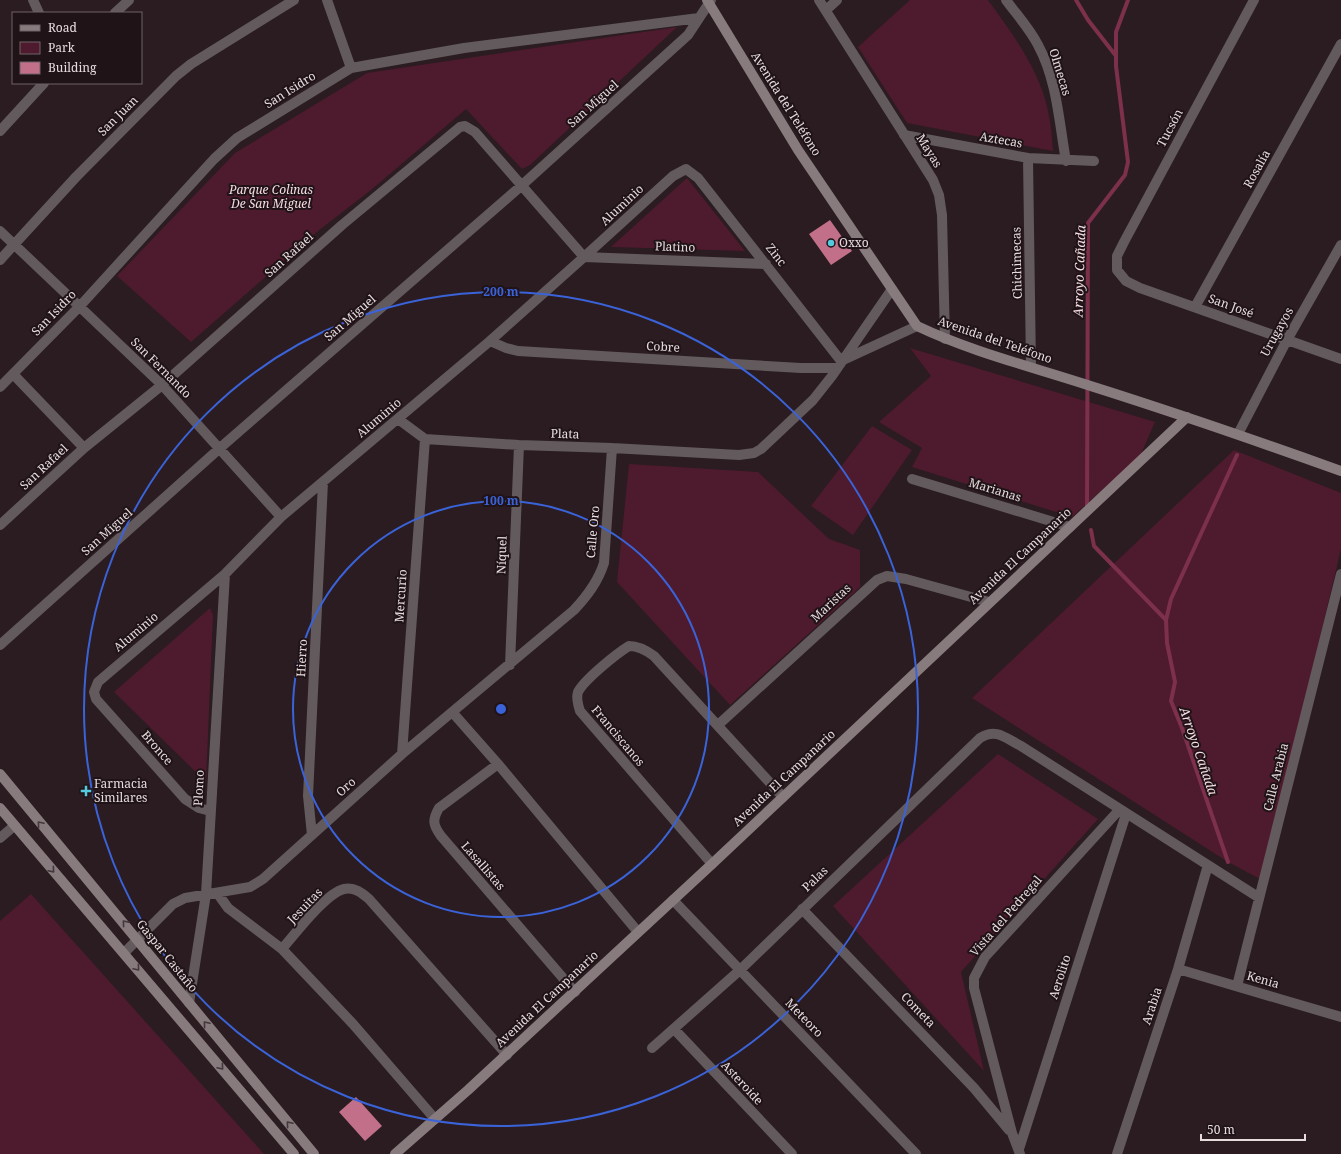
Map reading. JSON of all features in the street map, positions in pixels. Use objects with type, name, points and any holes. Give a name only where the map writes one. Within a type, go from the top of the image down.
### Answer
[{"type":"street","points":[[33,0],[39,12]]},
{"type":"street","points":[[116,12],[128,0]]},
{"type":"street","name":"San Juan","points":[[0,260],[76,177],[176,76],[191,64],[294,0]]},
{"type":"street","points":[[327,0],[350,68]]},
{"type":"street","name":"Mayas","points":[[819,0],[932,180],[939,195],[942,215],[944,339]]},
{"type":"street","points":[[826,10],[837,0]]},
{"type":"street","name":"Olmecas","points":[[1006,0],[1038,44],[1047,67],[1055,96],[1066,161]]},
{"type":"street","name":"Tucsón","points":[[1117,270],[1117,256],[1124,242],[1254,0]]},
{"type":"street","name":"San Miguel","points":[[0,645],[220,448],[521,186],[688,35],[709,1]]},
{"type":"street","name":"Avenida del Teléfono","points":[[709,1],[798,150],[917,326],[944,339],[1187,417],[1341,471]]},
{"type":"street","name":"San Isidro","points":[[0,388],[80,306],[214,159],[237,138],[350,68],[464,48],[699,18]]},
{"type":"street","name":"Rosalía","points":[[1195,307],[1341,44]]},
{"type":"street","points":[[0,131],[43,84]]},
{"type":"street","name":"San Rafael","points":[[0,525],[84,448],[162,385],[342,225],[460,127],[465,126],[475,132],[584,257]]},
{"type":"street","name":"Aztecas","points":[[904,135],[1028,158],[1094,162]]},
{"type":"street","name":"Chichimecas","points":[[1028,158],[1031,367]]},
{"type":"street","name":"Aluminio","points":[[94,692],[98,682],[109,671],[225,574],[281,517],[490,341],[673,176],[686,169]]},
{"type":"street","name":"Zinc","points":[[686,169],[698,178],[766,264],[839,364]]},
{"type":"street","name":"San Fernando","points":[[0,231],[162,385],[281,517]]},
{"type":"street","name":"Urugayos","points":[[1238,434],[1287,340],[1341,245]]},
{"type":"street","name":"Platino","points":[[584,257],[766,264]]},
{"type":"street","name":"San José","points":[[1117,270],[1126,280],[1140,288],[1341,359]]},
{"type":"street","name":"Cobre","points":[[739,455],[754,453],[772,441],[812,400],[892,289]]},
{"type":"street","name":"Cobre","points":[[490,341],[506,348],[518,351],[801,368],[839,364],[917,326]]},
{"type":"street","points":[[13,374],[84,448]]},
{"type":"street","name":"Avenida El Campanario","points":[[395,1154],[507,1055],[575,992],[1187,417]]},
{"type":"street","points":[[398,419],[425,439]]},
{"type":"street","name":"Plata","points":[[425,439],[520,446],[612,448],[739,455]]},
{"type":"street","name":"Mercurio","points":[[402,754],[425,439]]},
{"type":"street","name":"Níquel","points":[[510,665],[520,446]]},
{"type":"street","name":"Calle Oro","points":[[574,610],[587,596],[599,577],[604,563],[612,448]]},
{"type":"street","name":"Marianas","points":[[912,479],[1070,527]]},
{"type":"street","name":"Hierro","points":[[312,835],[308,796],[323,482]]},
{"type":"street","name":"Plomo","points":[[189,1003],[206,894],[225,574]]},
{"type":"street","name":"Calle Arabia","points":[[1237,986],[1258,897],[1341,574]]},
{"type":"street","name":"Maristas","points":[[718,725],[877,580],[888,576],[906,579],[989,602]]},
{"type":"street","name":"Oro","points":[[124,953],[173,904],[193,896],[218,894],[250,888],[263,879],[402,754],[453,713],[574,610]]},
{"type":"street","name":"Franciscanos","points":[[712,864],[587,721],[580,711],[577,700],[578,693],[585,683],[621,651],[629,646],[636,646],[654,656],[783,797]]},
{"type":"street","name":"Bronce","points":[[94,692],[96,699],[184,799],[199,808],[210,811]]},
{"type":"street","points":[[453,713],[498,764],[638,932]]},
{"type":"street","name":"Palas","points":[[652,1048],[740,970],[980,738],[989,733],[996,733],[1021,746],[1123,812]]},
{"type":"street","name":"Lasallistas","points":[[498,764],[439,808],[434,818],[433,825],[575,992]]},
{"type":"street","name":"Gaspar Castaño","points":[[0,774],[138,938],[189,1003],[314,1154]]},
{"type":"street","points":[[0,809],[294,1154]]},
{"type":"street","points":[[1123,812],[1258,897]]},
{"type":"street","name":"Vista del Pedregal","points":[[1020,1152],[1012,1133],[976,1000],[974,978],[985,957],[1123,812]]},
{"type":"street","name":"Aerolito","points":[[1020,1152],[1123,812]]},
{"type":"street","points":[[0,838],[14,826]]},
{"type":"street","name":"Arabia","points":[[1117,1154],[1178,969],[1208,865]]},
{"type":"street","name":"Jesuitas","points":[[282,949],[324,902],[344,889],[355,889],[369,899],[507,1055]]},
{"type":"street","points":[[218,894],[228,908],[282,949],[353,1024],[435,1119]]},
{"type":"street","name":"Meteoro","points":[[672,900],[916,1154]]},
{"type":"street","name":"Cometa","points":[[802,909],[974,1088],[1012,1133]]},
{"type":"street","name":"Kenia","points":[[1178,969],[1341,1017]]},
{"type":"street","name":"Asteroide","points":[[674,1029],[792,1154]]},
{"type":"green space","points":[[910,0],[988,0],[1024,52],[1039,81],[1049,116],[1053,151],[907,123],[858,47]]},
{"type":"green space","name":"Parque Colinas De San Miguel","points":[[677,27],[530,165],[522,169],[466,109],[371,190],[318,231],[191,342],[117,276],[235,153],[367,73]]},
{"type":"green space","points":[[687,178],[745,251],[611,247]]},
{"type":"green space","points":[[910,348],[1155,422],[1140,456],[1072,517],[912,467],[922,448],[879,422],[931,376]]},
{"type":"green space","points":[[872,426],[912,450],[853,535],[811,506]]},
{"type":"green space","points":[[1234,450],[1341,493],[1341,549],[1262,880],[1228,862],[972,698]]},
{"type":"green space","points":[[629,464],[758,472],[829,539],[860,550],[860,587],[730,705],[617,582]]},
{"type":"green space","points":[[210,608],[213,615],[206,782],[114,692]]},
{"type":"green space","points":[[998,754],[1098,819],[961,972],[984,1071],[833,906]]},
{"type":"green space","points":[[31,894],[264,1154],[0,1154],[0,921]]},
{"type":"building","name":"Oxxo","points":[[830,220],[852,251],[831,265],[809,234]]},
{"type":"building","points":[[356,1097],[382,1126],[365,1141],[339,1112]]},
{"type":"waterway","points":[[1076,0],[1088,20],[1116,56]]},
{"type":"waterway","name":"Arroyo Cañada","points":[[1087,508],[1088,223],[1125,175],[1128,162],[1116,66],[1116,32],[1128,0]]},
{"type":"waterway","name":"Arroyo Cañada","points":[[1228,862],[1182,728],[1171,701],[1175,682],[1167,643],[1166,620],[1171,599],[1237,455]]},
{"type":"waterway","name":"Arroyo Cañada","points":[[1091,530],[1094,546],[1166,620]]},
{"type":"place","name":"Oxxo","points":[[831,243]]},
{"type":"place","name":"Farmacia Similares","points":[[86,791]]}]
